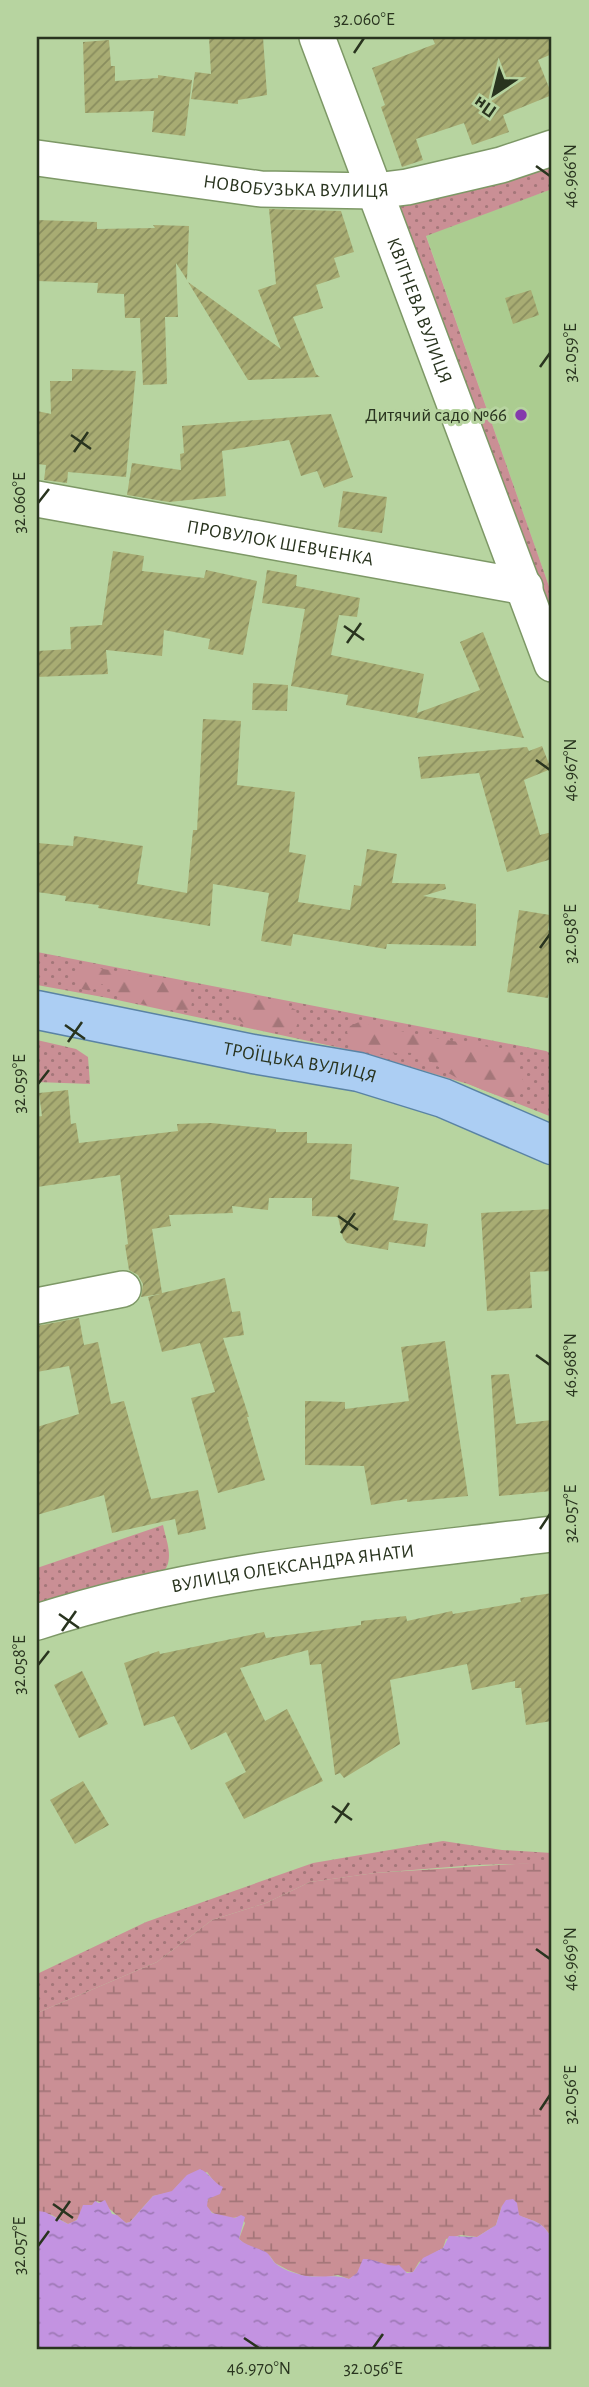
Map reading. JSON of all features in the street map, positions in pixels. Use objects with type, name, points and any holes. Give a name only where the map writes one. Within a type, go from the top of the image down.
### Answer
[{"type":"main road","name":"ТРОЇЦЬКА ВУЛИЦЯ","points":[[37,1010],[253,1054],[359,1072],[443,1098],[552,1145]]},
{"type":"street","name":"КВІТНЕВА ВУЛИЦЯ","points":[[317,37],[552,664]]},
{"type":"street","name":"НОВОБУЗЬКА ВУЛИЦЯ","points":[[37,158],[261,189],[375,191],[407,187],[501,166],[552,148]]},
{"type":"street","name":"ПРОВУЛОК ШЕВЧЕНКА","points":[[37,499],[525,587]]},
{"type":"street","points":[[37,1306],[123,1289]]},
{"type":"street","name":"ВУЛИЦЯ ОЛЕКСАНДРА ЯНАТИ","points":[[37,1622],[95,1603],[298,1566],[552,1534]]},
{"type":"shaded area","name":"Дитячий садо №66","points":[[552,189],[552,595],[426,235]]},
{"type":"green space","points":[[552,156],[552,189],[426,236],[552,595],[552,629],[394,204]]},
{"type":"green space","points":[[37,952],[546,1051],[552,1054],[552,1117],[468,1084],[364,1053],[37,985]]},
{"type":"green space","points":[[85,966],[181,982],[193,996],[191,1008],[188,1011],[145,1005],[121,996],[102,984],[90,990],[78,988],[74,978],[77,969]]},
{"type":"green space","points":[[236,996],[267,999],[289,1006],[296,1010],[296,1027],[287,1034],[260,1029],[242,1022],[232,1010],[231,1001]]},
{"type":"green space","points":[[359,1022],[508,1050],[516,1057],[524,1083],[523,1093],[513,1097],[484,1091],[453,1076],[419,1054],[369,1053],[353,1043],[347,1032],[350,1026]]},
{"type":"green space","points":[[37,1040],[76,1049],[88,1057],[90,1084],[37,1082]]},
{"type":"green space","points":[[163,1525],[169,1556],[163,1572],[37,1607],[37,1568]]},
{"type":"green space","points":[[443,1841],[502,1850],[552,1853],[552,1863],[475,1865],[375,1873],[310,1882],[266,1903],[212,1920],[157,1962],[37,2013],[37,1974],[146,1922],[313,1863]]},
{"type":"green space","points":[[552,1863],[552,2239],[542,2225],[518,2215],[517,2209],[502,2206],[496,2225],[477,2237],[461,2235],[446,2239],[443,2248],[419,2262],[413,2272],[384,2268],[365,2271],[349,2279],[338,2275],[304,2276],[288,2270],[275,2263],[270,2256],[246,2245],[239,2239],[245,2223],[241,2216],[222,2217],[206,2206],[208,2199],[215,2195],[216,2184],[207,2172],[179,2184],[172,2192],[153,2196],[130,2222],[126,2223],[97,2201],[74,2222],[68,2224],[52,2215],[37,2213],[37,2013],[157,1962],[212,1920],[266,1903],[310,1882],[375,1873]]},
{"type":"water","points":[[200,2169],[223,2187],[220,2194],[208,2199],[207,2206],[212,2213],[235,2218],[241,2215],[245,2217],[239,2239],[266,2252],[282,2268],[306,2276],[349,2279],[357,2273],[363,2259],[399,2265],[407,2273],[413,2272],[423,2258],[443,2248],[449,2236],[477,2237],[496,2225],[502,2206],[506,2200],[513,2199],[517,2203],[519,2215],[542,2225],[552,2239],[552,2350],[37,2350],[38,2211],[68,2224],[77,2220],[83,2205],[105,2200],[112,2214],[126,2223],[130,2222],[153,2196],[172,2191],[187,2175]]},
{"type":"building","points":[[209,37],[263,37],[267,95],[238,100],[238,104],[191,99],[195,72],[211,74]]},
{"type":"building","points":[[432,37],[552,37],[552,54],[538,60],[552,95],[503,115],[509,132],[472,145],[464,123],[416,139],[423,160],[402,167],[381,107],[385,105],[372,68],[435,44]]},
{"type":"building","points":[[109,40],[111,66],[115,66],[115,81],[158,78],[158,75],[192,80],[185,136],[152,132],[154,111],[85,113],[83,42]]},
{"type":"building","points":[[269,209],[341,211],[354,252],[334,258],[340,277],[316,285],[323,308],[293,317],[316,374],[320,377],[248,380],[188,282],[281,349],[258,290],[276,284]]},
{"type":"building","points":[[37,220],[97,222],[97,229],[155,228],[153,225],[189,226],[187,280],[176,263],[178,317],[165,317],[167,384],[143,385],[140,318],[125,318],[124,294],[97,293],[98,283],[37,281]]},
{"type":"building","points":[[531,290],[539,315],[513,324],[505,298]]},
{"type":"building","points":[[72,369],[136,371],[126,477],[68,472],[67,483],[44,480],[46,465],[37,464],[37,411],[51,414],[50,381],[72,381]]},
{"type":"building","points":[[331,414],[353,477],[324,488],[317,471],[301,476],[289,440],[222,451],[226,496],[169,502],[127,495],[132,463],[181,470],[180,454],[184,453],[182,426]]},
{"type":"building","points":[[343,491],[387,497],[382,533],[338,527]]},
{"type":"building","points":[[113,551],[144,556],[142,571],[204,578],[206,570],[257,581],[243,655],[208,649],[210,639],[164,630],[162,656],[106,650],[108,674],[37,677],[37,651],[71,649],[70,627],[102,625]]},
{"type":"building","points":[[267,570],[297,575],[296,586],[360,598],[357,617],[339,615],[331,655],[424,674],[417,713],[480,690],[460,642],[483,632],[524,738],[346,705],[348,695],[291,686],[305,609],[262,603]]},
{"type":"building","points":[[253,683],[288,685],[287,711],[252,710]]},
{"type":"building","points":[[203,719],[241,721],[237,785],[295,792],[289,852],[306,855],[298,902],[350,910],[354,885],[361,886],[367,849],[397,854],[392,883],[445,884],[446,889],[423,896],[476,904],[476,946],[387,944],[386,949],[293,934],[291,946],[261,941],[269,893],[213,884],[210,926],[98,908],[99,905],[65,901],[66,896],[37,892],[37,843],[73,846],[74,836],[143,846],[137,884],[187,893],[193,830],[197,830]]},
{"type":"building","points":[[542,746],[551,769],[524,780],[540,835],[552,832],[552,859],[507,872],[479,773],[421,779],[418,757],[527,747],[529,751]]},
{"type":"building","points":[[519,910],[550,915],[548,930],[552,931],[552,969],[548,998],[507,992]]},
{"type":"building","points":[[68,1090],[71,1124],[76,1123],[79,1143],[178,1131],[177,1124],[211,1123],[276,1129],[276,1132],[307,1132],[307,1143],[352,1144],[350,1179],[399,1187],[393,1220],[428,1224],[425,1247],[389,1242],[388,1250],[347,1243],[343,1238],[338,1217],[312,1216],[312,1198],[269,1198],[268,1210],[232,1206],[233,1213],[169,1215],[171,1226],[152,1229],[162,1293],[225,1278],[232,1312],[240,1311],[244,1335],[223,1338],[249,1417],[265,1480],[218,1493],[191,1398],[215,1392],[200,1343],[162,1352],[148,1297],[160,1294],[141,1297],[143,1284],[138,1275],[129,1270],[120,1175],[37,1187],[37,1117],[42,1116],[39,1093]]},
{"type":"building","points":[[552,1209],[552,1271],[530,1272],[532,1308],[487,1311],[481,1213]]},
{"type":"building","points":[[79,1318],[84,1345],[98,1342],[111,1404],[124,1401],[151,1499],[198,1490],[206,1529],[178,1535],[175,1519],[112,1533],[104,1495],[37,1515],[37,1427],[79,1414],[69,1366],[37,1372],[37,1326]]},
{"type":"building","points":[[445,1341],[468,1496],[407,1502],[407,1499],[371,1505],[364,1466],[305,1465],[305,1401],[345,1402],[345,1409],[409,1401],[401,1347]]},
{"type":"building","points":[[509,1374],[516,1424],[552,1420],[552,1491],[499,1496],[491,1375]]},
{"type":"building","points":[[552,1593],[552,1721],[526,1725],[521,1688],[515,1688],[515,1681],[472,1690],[467,1664],[390,1680],[400,1744],[344,1778],[340,1773],[335,1775],[321,1664],[310,1665],[308,1650],[240,1668],[265,1721],[287,1709],[323,1781],[244,1819],[225,1783],[246,1772],[226,1732],[191,1750],[174,1716],[144,1726],[124,1663],[159,1651],[160,1654],[264,1632],[266,1638],[361,1625],[361,1621],[406,1616],[407,1621],[452,1611],[453,1614],[521,1602],[520,1598]]},
{"type":"building","points":[[82,1671],[108,1724],[79,1738],[54,1685]]},
{"type":"building","points":[[83,1781],[109,1825],[75,1844],[50,1800]]},
{"type":"place","name":"Дитячий садо №66","points":[[521,415]]}]
